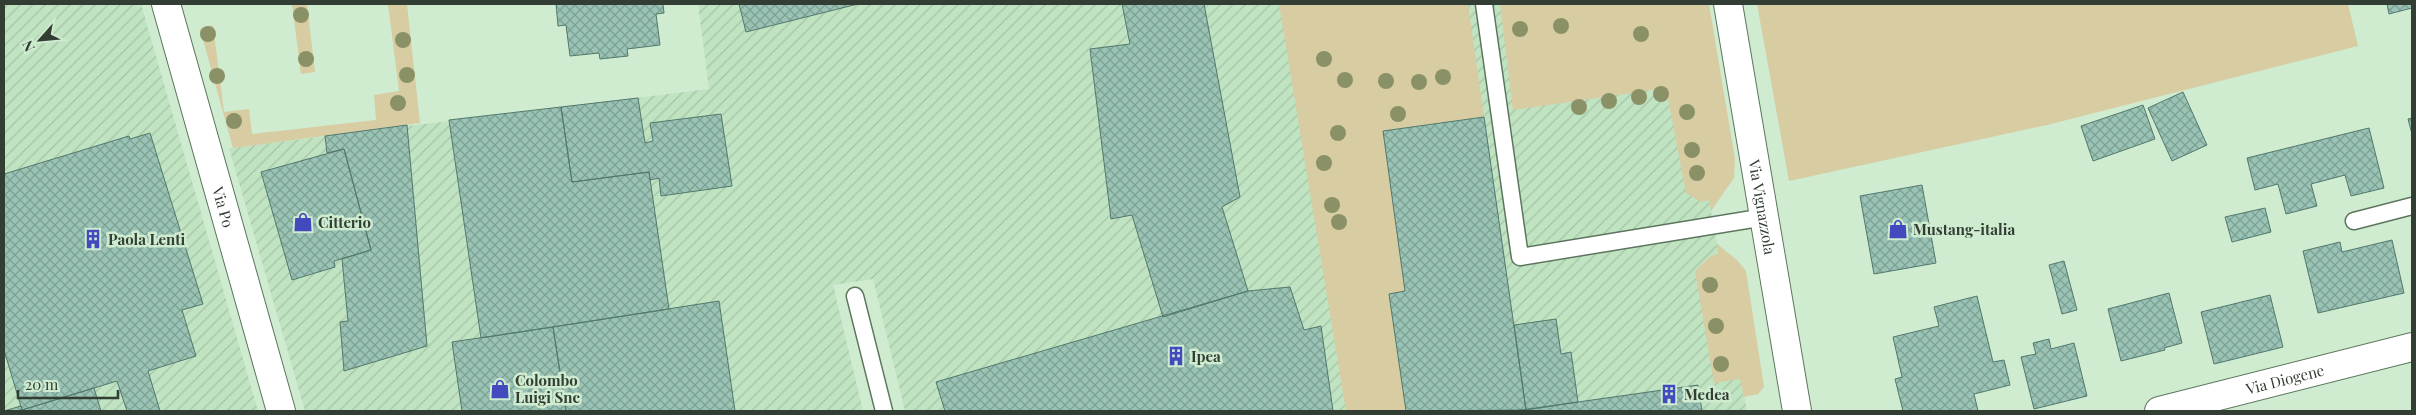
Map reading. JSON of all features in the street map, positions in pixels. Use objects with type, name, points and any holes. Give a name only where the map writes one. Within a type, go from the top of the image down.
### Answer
[{"type":"street","name":"Via Po","points":[[166,4],[281,411]]},
{"type":"street","name":"Via Vignazzola","points":[[1728,4],[1797,411]]},
{"type":"street","name":"Via Diogene","points":[[2158,411],[2412,347]]},
{"type":"lane","points":[[1484,4],[1520,257],[1765,217]]},
{"type":"lane","points":[[2354,221],[2412,206]]},
{"type":"lane","points":[[855,296],[884,411]]},
{"type":"shaded area","points":[[4,4],[141,4],[258,411],[4,411]]},
{"type":"shaded area","points":[[292,4],[307,4],[315,72],[301,74]]},
{"type":"shaded area","points":[[388,4],[407,4],[420,123],[233,148],[200,29],[213,25],[224,112],[249,109],[252,134],[376,120],[374,95],[399,91]]},
{"type":"shaded area","points":[[698,4],[1695,4],[1726,188],[1711,211],[1717,244],[1738,261],[1733,340],[1747,411],[905,411],[873,279],[833,285],[863,411],[305,411],[229,148],[709,89]]},
{"type":"shaded area","points":[[1279,4],[1468,4],[1484,117],[1383,131],[1405,291],[1389,294],[1406,411],[1346,411]]},
{"type":"shaded area","points":[[1500,4],[1709,4],[1735,159],[1734,178],[1711,211],[1709,200],[1701,202],[1686,193],[1666,88],[1513,110]]},
{"type":"shaded area","points":[[1757,4],[2348,4],[2358,46],[2047,125],[1789,181]]},
{"type":"shaded area","points":[[1717,244],[1738,261],[1746,271],[1764,387],[1758,394],[1744,397],[1740,379],[1714,383],[1695,271],[1711,256],[1718,254]]},
{"type":"building","points":[[556,4],[663,4],[664,13],[656,14],[660,45],[627,49],[628,56],[600,59],[599,53],[570,56],[566,25],[558,26]]},
{"type":"building","points":[[739,4],[858,4],[746,32]]},
{"type":"building","points":[[1122,4],[1204,4],[1240,197],[1222,207],[1248,291],[1163,317],[1132,215],[1111,219],[1090,49],[1130,44]]},
{"type":"building","points":[[2387,4],[2412,4],[2412,8],[2389,14]]},
{"type":"building","points":[[2183,92],[2207,145],[2172,161],[2148,108]]},
{"type":"building","points":[[638,98],[645,143],[653,141],[650,123],[721,114],[732,186],[661,196],[659,178],[650,180],[649,172],[572,182],[561,107]]},
{"type":"building","points":[[2143,105],[2155,139],[2093,161],[2081,126]]},
{"type":"building","points":[[561,107],[572,182],[649,172],[669,309],[481,338],[449,120]]},
{"type":"building","points":[[1484,117],[1526,410],[1406,411],[1389,294],[1405,291],[1383,131]]},
{"type":"building","points":[[2412,118],[2412,134],[2408,119]]},
{"type":"building","points":[[407,125],[427,346],[344,371],[340,322],[348,321],[342,259],[371,250],[344,149],[327,153],[325,136]]},
{"type":"building","points":[[2369,128],[2384,188],[2351,196],[2345,175],[2311,184],[2317,206],[2286,214],[2278,184],[2255,190],[2247,158]]},
{"type":"building","name":"Paola Lenti","points":[[150,133],[203,304],[182,310],[196,356],[148,371],[160,411],[127,411],[117,381],[22,410],[4,350],[4,174],[129,136],[130,139]]},
{"type":"building","points":[[344,149],[371,250],[334,261],[335,267],[292,280],[261,172]]},
{"type":"building","name":"Mustang-italia","points":[[1922,185],[1936,263],[1874,274],[1860,196]]},
{"type":"building","points":[[2265,208],[2271,232],[2232,242],[2225,217]]},
{"type":"building","points":[[2392,240],[2404,293],[2318,313],[2303,251],[2340,242],[2342,252]]},
{"type":"building","points":[[2064,261],[2077,310],[2062,314],[2049,265]]},
{"type":"building","name":"Ipea","points":[[1290,287],[1304,330],[1321,326],[1333,411],[945,411],[936,382],[1248,291]]},
{"type":"building","points":[[2169,293],[2182,343],[2164,348],[2165,350],[2121,361],[2108,309]]},
{"type":"building","points":[[2270,295],[2283,347],[2214,364],[2201,312]]},
{"type":"building","points":[[1977,296],[1993,362],[2004,360],[2010,385],[1974,394],[1978,411],[1903,411],[1895,379],[1902,377],[1893,337],[1939,326],[1934,307]]},
{"type":"building","points":[[719,301],[735,411],[566,411],[553,327]]},
{"type":"building","points":[[1556,319],[1561,354],[1571,352],[1578,402],[1526,410],[1514,325]]},
{"type":"building","points":[[553,327],[566,411],[462,411],[452,342]]},
{"type":"building","points":[[2049,339],[2051,349],[2074,343],[2087,396],[2034,409],[2021,357],[2036,354],[2033,343]]},
{"type":"building","name":"Medea","points":[[1698,385],[1702,411],[1514,411],[1578,402]]},
{"type":"building","points":[[94,388],[101,411],[4,411],[21,406],[22,410]]},
{"type":"place","name":"Citterio","points":[[303,222]]},
{"type":"place","name":"Mustang-italia","points":[[1898,229]]},
{"type":"place","name":"Paola Lenti","points":[[93,239]]},
{"type":"place","name":"Ipea","points":[[1176,356]]},
{"type":"place","name":"Colombo Luigi Snc","points":[[500,389]]},
{"type":"place","name":"Medea","points":[[1669,394]]}]
